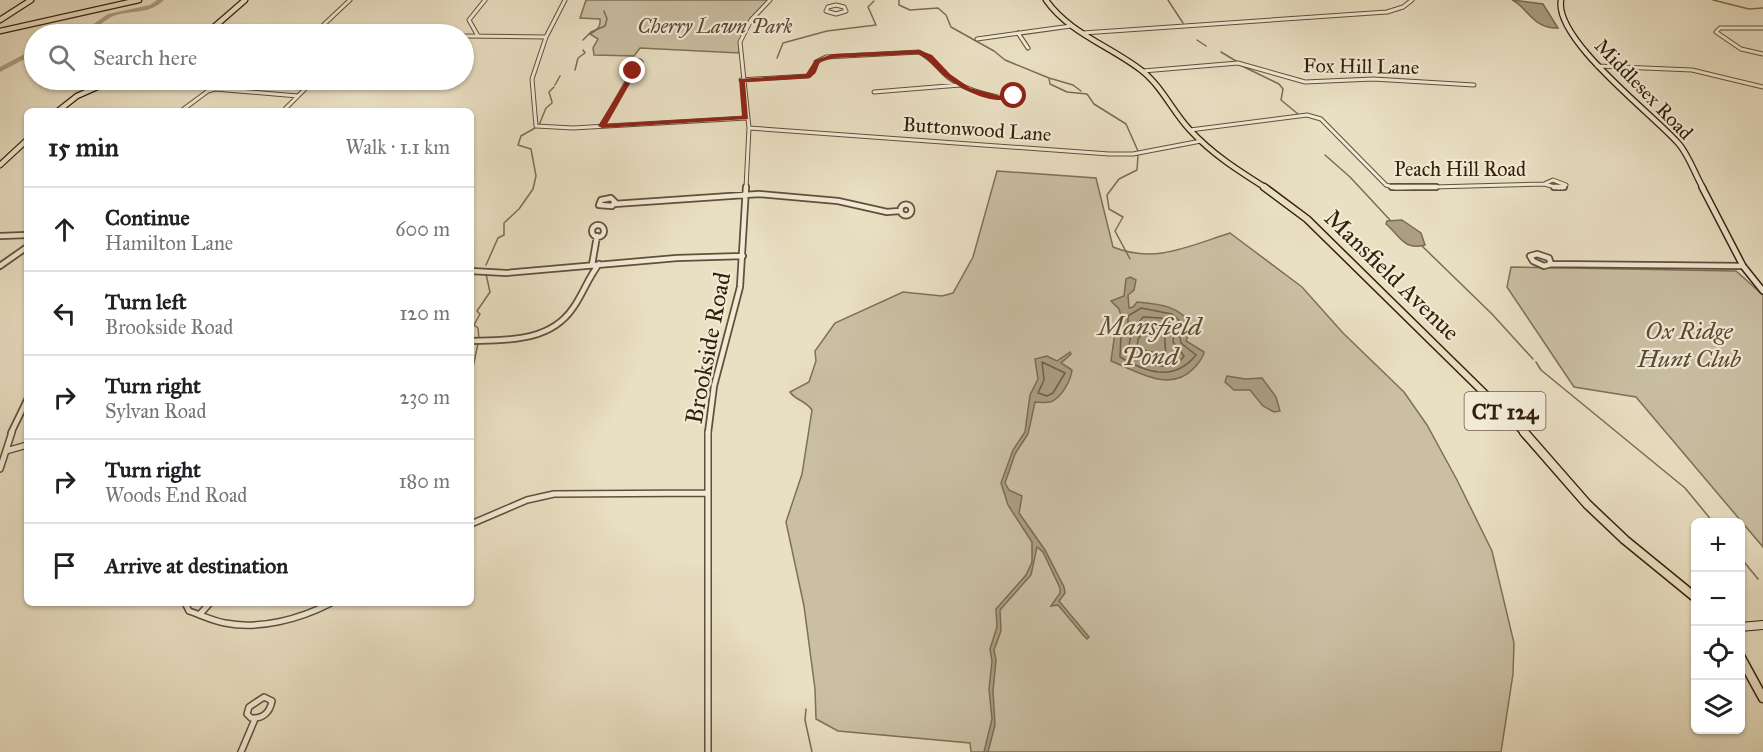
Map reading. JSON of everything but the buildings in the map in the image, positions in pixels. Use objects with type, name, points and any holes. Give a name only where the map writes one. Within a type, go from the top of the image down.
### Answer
[{"type":"main road","points":[[0,20],[31,0]]},
{"type":"main road","points":[[29,24],[139,0]]},
{"type":"main road","points":[[217,24],[244,0]]},
{"type":"main road","name":"Mansfield Avenue","points":[[1046,0],[1055,13],[1071,27],[1143,71],[1201,141],[1238,172],[1284,200],[1307,219],[1508,414],[1587,504],[1625,540],[1691,595]]},
{"type":"main road","name":"Middlesex Road","points":[[1561,0],[1560,6],[1578,43],[1597,66],[1680,145],[1743,266],[1763,291]]},
{"type":"main road","points":[[2,30],[24,25]]},
{"type":"main road","points":[[62,108],[91,90]]},
{"type":"main road","points":[[0,165],[24,141]]},
{"type":"main road","points":[[1745,627],[1763,625]]},
{"type":"main road","points":[[1745,665],[1763,698]]},
{"type":"street","points":[[325,24],[350,0]]},
{"type":"street","points":[[471,24],[469,20],[485,0]]},
{"type":"street","points":[[565,0],[546,37],[532,79],[537,127],[602,126],[746,117]]},
{"type":"street","name":"Brookside Road","points":[[708,752],[707,493],[710,411],[738,301],[743,256],[744,194],[749,128],[741,80],[739,48],[742,35],[751,20],[770,0]]},
{"type":"street","points":[[1083,33],[1387,12],[1403,8],[1412,0]]},
{"type":"street","points":[[836,2],[846,11],[836,14],[826,11],[828,7],[836,2]]},
{"type":"street","points":[[977,39],[1071,27]]},
{"type":"street","points":[[1763,28],[1717,29],[1741,49],[1763,59]]},
{"type":"street","points":[[474,29],[478,36]]},
{"type":"street","points":[[1018,33],[1028,48]]},
{"type":"street","points":[[474,36],[546,37]]},
{"type":"street","points":[[741,80],[808,76],[813,72],[816,62],[826,57],[910,51],[930,57],[960,85],[985,96],[1006,99]]},
{"type":"street","points":[[1756,54],[1763,54]]},
{"type":"street","name":"Fox Hill Lane","points":[[1143,71],[1238,63],[1305,82],[1373,79],[1474,85]]},
{"type":"street","points":[[602,126],[637,64]]},
{"type":"street","points":[[1597,66],[1692,70],[1763,87]]},
{"type":"street","points":[[874,92],[960,85]]},
{"type":"street","points":[[186,108],[213,90]]},
{"type":"street","points":[[227,90],[298,96]]},
{"type":"street","points":[[286,108],[304,90]]},
{"type":"street","name":"Peach Hill Road","points":[[1190,130],[1307,115],[1321,119],[1386,185],[1396,188],[1544,184],[1561,189],[1566,185],[1553,180],[1544,184]]},
{"type":"street","name":"Buttonwood Lane","points":[[749,128],[1109,154],[1133,154],[1201,141]]},
{"type":"street","points":[[614,204],[688,201],[744,194],[838,201],[887,212],[899,211]]},
{"type":"street","points":[[0,236],[24,235]]},
{"type":"street","points":[[592,265],[597,236]]},
{"type":"street","points":[[0,266],[24,249]]},
{"type":"street","points":[[1551,264],[1543,255],[1530,256],[1537,264],[1743,266]]},
{"type":"street","points":[[474,271],[487,273],[743,256]]},
{"type":"street","points":[[476,341],[529,338],[553,327],[570,312],[584,283],[599,264]]},
{"type":"street","points":[[0,470],[16,419],[24,405]]},
{"type":"street","points":[[6,451],[24,446]]},
{"type":"street","points":[[474,523],[527,500],[554,494],[707,493]]},
{"type":"street","points":[[186,606],[189,611],[229,625],[265,625],[322,606]]},
{"type":"street","points":[[200,614],[207,606]]},
{"type":"street","points":[[241,752],[255,719]]},
{"type":"green space","name":"Cherry Lawn Park","points":[[586,0],[771,0],[746,31],[739,53],[640,48],[634,56],[594,55],[593,48],[598,39],[590,34],[598,28],[600,19],[580,18]]},
{"type":"green space","points":[[997,171],[1096,178],[1113,247],[1128,252],[1143,254],[1172,251],[1230,233],[1302,287],[1343,333],[1404,392],[1427,425],[1492,551],[1514,643],[1513,674],[1501,752],[971,752],[970,743],[838,731],[816,719],[815,689],[804,606],[786,522],[802,474],[812,410],[790,392],[809,382],[816,361],[815,351],[835,323],[903,292],[942,296],[953,293],[973,257]]},
{"type":"green space","name":"Ox Ridge Hunt Club","points":[[1511,267],[1736,271],[1763,295],[1763,547],[1745,526],[1745,518],[1738,518],[1636,397],[1574,387],[1507,287]]},
{"type":"water","points":[[1512,0],[1543,4],[1558,28],[1542,25]]},
{"type":"water","points":[[1402,220],[1421,233],[1425,245],[1407,244],[1386,224],[1387,221]]},
{"type":"water","name":"Mansfield Pond","points":[[1130,277],[1136,280],[1134,290],[1128,295],[1129,308],[1137,302],[1168,307],[1181,313],[1192,325],[1186,341],[1204,352],[1203,357],[1185,376],[1164,380],[1153,378],[1111,361],[1115,332],[1122,319],[1119,309],[1111,301],[1124,296],[1126,279]]},
{"type":"water","points":[[1070,352],[1071,354],[1061,363],[1072,370],[1068,384],[1054,400],[1035,402],[1028,434],[1015,454],[1005,483],[1009,490],[1022,496],[1019,513],[1045,550],[1064,587],[1065,593],[1059,601],[1089,637],[1087,639],[1084,636],[1058,605],[1051,606],[1060,593],[1060,588],[1043,552],[1037,547],[1031,575],[1000,610],[1001,631],[994,650],[996,660],[993,691],[995,725],[988,752],[984,752],[992,719],[989,689],[992,661],[990,649],[997,627],[996,609],[1026,575],[1032,562],[1032,542],[1008,505],[1001,483],[1013,450],[1025,432],[1030,395],[1038,379],[1035,359],[1047,356],[1057,361]]},
{"type":"water","points":[[1227,376],[1245,379],[1262,378],[1276,397],[1280,411],[1274,412],[1263,406],[1250,390],[1234,390],[1225,382]]},
{"type":"waterway","points":[[97,24],[110,15],[152,7],[161,0]]},
{"type":"waterway","points":[[899,0],[899,5],[910,10],[938,8],[946,15],[951,27],[994,51],[1005,60],[1049,78]]},
{"type":"waterway","points":[[1168,0],[1183,23]]},
{"type":"waterway","points":[[1713,0],[1749,9],[1763,8]]},
{"type":"waterway","points":[[777,58],[783,43],[827,31],[876,25],[868,7],[874,1]]},
{"type":"waterway","points":[[583,40],[591,32],[605,26],[607,19],[604,11]]},
{"type":"waterway","points":[[1197,40],[1206,46]]},
{"type":"waterway","points":[[575,70],[578,58],[585,53],[583,50]]},
{"type":"waterway","points":[[1221,52],[1236,61]]},
{"type":"waterway","points":[[0,70],[24,57]]},
{"type":"waterway","points":[[1240,65],[1279,84],[1283,89],[1281,100],[1298,114]]},
{"type":"waterway","points":[[555,85],[560,76]]},
{"type":"waterway","points":[[1049,78],[1073,85],[1081,91]]},
{"type":"waterway","points":[[1049,78],[1050,84],[1067,92],[1087,94],[1094,104],[1126,124],[1138,151]]},
{"type":"waterway","points":[[552,102],[549,92],[554,87]]},
{"type":"waterway","points":[[539,125],[546,108],[552,103]]},
{"type":"waterway","points":[[486,265],[498,238],[504,235],[504,223],[519,209],[533,189],[536,176],[531,149],[518,145],[521,136],[535,128]]},
{"type":"waterway","points":[[1130,259],[1115,231],[1123,217],[1109,209],[1107,195],[1119,179],[1137,170],[1138,155]]},
{"type":"waterway","points":[[1325,155],[1350,177],[1390,220]]},
{"type":"waterway","points":[[1422,246],[1492,314],[1533,359]]},
{"type":"waterway","points":[[474,325],[480,314],[477,311],[490,292],[486,274]]},
{"type":"waterway","points":[[474,325],[478,328],[479,339],[474,362]]},
{"type":"waterway","points":[[1536,362],[1541,370],[1685,488],[1710,518]]},
{"type":"waterway","points":[[1745,563],[1758,579]]},
{"type":"waterway","points":[[806,709],[805,720],[812,752]]},
{"type":"route","points":[[633,71],[602,126],[746,117],[741,80],[808,76],[813,72],[817,61],[833,56],[919,52],[933,59],[947,76],[973,92],[1006,99],[1014,96]]}]
